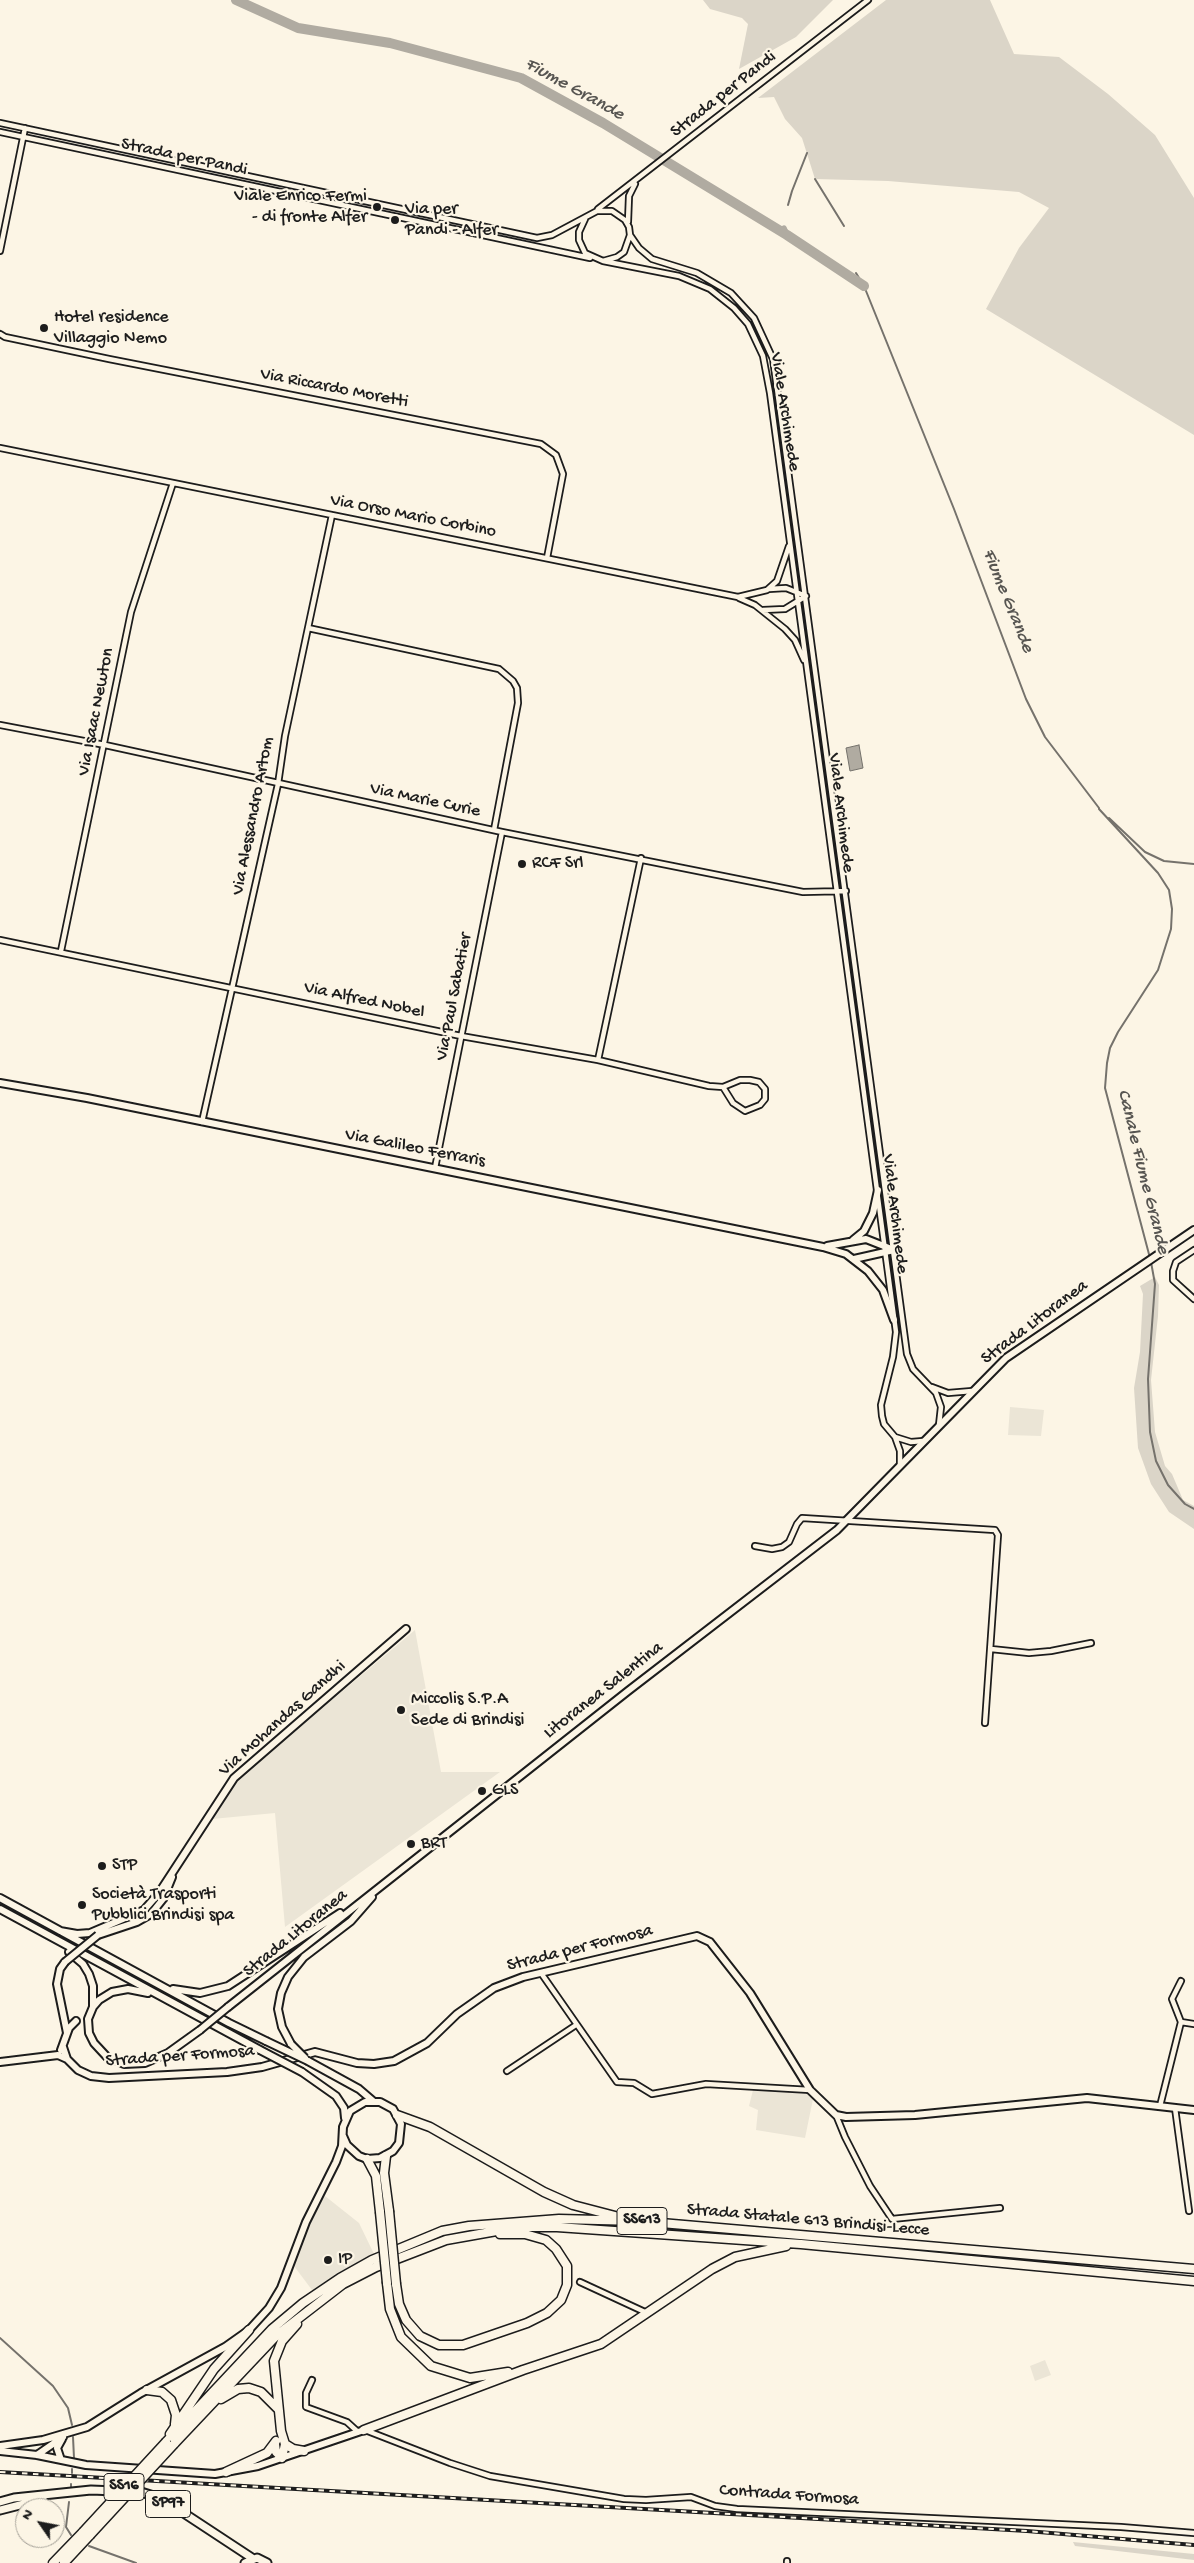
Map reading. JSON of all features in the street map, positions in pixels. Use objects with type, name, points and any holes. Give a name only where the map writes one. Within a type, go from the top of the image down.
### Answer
[{"type":"highway","points":[[397,2115],[430,2127],[558,2198],[603,2214],[638,2221]]},
{"type":"highway","points":[[386,2156],[384,2173],[399,2304],[406,2320],[420,2336],[439,2345],[463,2345],[527,2323],[547,2313],[561,2300],[567,2285],[567,2266],[556,2249],[546,2240],[526,2234],[478,2235]]},
{"type":"highway","points":[[366,2159],[376,2176],[390,2310],[401,2337],[431,2366],[470,2378],[523,2370]]},
{"type":"highway","name":"Strada Statale 613 Brindisi-Lecce","points":[[170,2443],[272,2330],[303,2303],[340,2278],[372,2260],[442,2231],[469,2226],[559,2219],[638,2221],[1194,2269]]},
{"type":"highway","name":"Strada Statale 613 Brindisi-Lecce","points":[[170,2443],[199,2417],[277,2335],[313,2305],[344,2284],[401,2256],[446,2240],[519,2227],[557,2227],[801,2244],[1194,2281]]},
{"type":"highway","points":[[361,2431],[523,2370],[601,2344],[712,2269],[735,2257],[764,2249],[801,2244]]},
{"type":"highway","points":[[304,2451],[293,2449],[286,2444],[281,2431],[274,2361],[277,2350],[287,2334],[313,2305]]},
{"type":"highway","points":[[174,2425],[214,2368],[249,2330]]},
{"type":"highway","points":[[199,2417],[227,2394],[238,2389],[249,2388],[261,2392],[278,2409]]},
{"type":"highway","points":[[147,2390],[162,2392],[171,2400],[176,2415],[170,2443]]},
{"type":"highway","points":[[226,2472],[267,2453],[275,2444],[281,2431]]},
{"type":"highway","name":"SS16","points":[[64,2563],[86,2534],[170,2443]]},
{"type":"highway","points":[[275,2444],[276,2452],[282,2458],[286,2444]]},
{"type":"highway","name":"SS16","points":[[53,2563],[86,2534]]},
{"type":"highway","name":"SS16","points":[[70,2563],[86,2534]]},
{"type":"main road","name":"SP97","points":[[0,2510],[78,2492]]},
{"type":"main road","name":"SP97","points":[[0,2502],[14,2498],[78,2492],[140,2492],[157,2497],[252,2558]]},
{"type":"main road","points":[[245,2563],[252,2558],[261,2559],[267,2563]]},
{"type":"street","name":"Strada per Pandi","points":[[0,123],[538,238],[546,237],[584,219],[596,211],[868,0]]},
{"type":"street","points":[[0,251],[25,128]]},
{"type":"street","name":"Strada per Pandi","points":[[0,132],[603,261]]},
{"type":"street","points":[[603,261],[617,257],[624,252],[630,235],[629,196],[638,179]]},
{"type":"street","points":[[596,211],[612,210],[619,214],[629,228]]},
{"type":"street","points":[[584,219],[579,232],[579,240],[586,253],[597,260]]},
{"type":"street","name":"Viale Archimede","points":[[630,235],[652,259],[697,273],[731,293],[750,312],[764,336],[773,359],[779,392],[907,1354],[912,1369],[932,1387],[941,1407],[939,1425]]},
{"type":"street","name":"Viale Archimede","points":[[603,261],[680,276],[695,282],[727,301],[751,329],[759,345],[766,369],[896,1332],[893,1357],[881,1404],[884,1424],[895,1437],[900,1451],[900,1466]]},
{"type":"street","name":"Via Riccardo Moretti","points":[[0,334],[2,338],[542,444],[556,456],[563,474],[547,558]]},
{"type":"street","name":"Via Orso Mario Corbino","points":[[0,448],[738,597],[767,590],[786,588],[806,596]]},
{"type":"street","name":"Via Isaac Newton","points":[[61,951],[131,612],[173,483]]},
{"type":"street","name":"Via Alessandro Artom","points":[[202,1122],[278,784],[285,736],[332,515]]},
{"type":"street","points":[[767,590],[777,581],[782,572],[790,544]]},
{"type":"street","points":[[762,610],[786,609],[806,596]]},
{"type":"street","points":[[738,597],[762,610],[785,629],[794,640],[807,670]]},
{"type":"street","points":[[308,628],[499,670],[513,681],[517,688],[518,703],[494,830]]},
{"type":"street","name":"Via Marie Curie","points":[[0,725],[105,745],[502,832],[641,858],[803,892],[846,891]]},
{"type":"street","name":"Via Paul Sabatier","points":[[435,1168],[502,832]]},
{"type":"street","points":[[598,1060],[641,858]]},
{"type":"street","name":"Via Alfred Nobel","points":[[0,940],[232,986],[461,1036],[598,1060],[709,1086],[723,1087],[740,1080],[759,1082],[765,1090],[765,1099],[760,1106],[745,1111],[733,1103],[723,1087]]},
{"type":"street","name":"Via Galileo Ferraris","points":[[0,1083],[435,1168],[823,1247],[854,1259],[883,1290],[894,1320]]},
{"type":"street","points":[[852,1240],[864,1231],[873,1213],[878,1190]]},
{"type":"street","name":"Strada Litoranea","points":[[845,1522],[972,1391],[1008,1357],[1194,1230]]},
{"type":"street","name":"Via Galileo Ferraris","points":[[823,1247],[840,1245],[852,1240],[866,1238],[885,1249],[894,1250]]},
{"type":"street","points":[[854,1259],[885,1249]]},
{"type":"street","points":[[1194,1250],[1176,1262],[1173,1271],[1173,1280],[1194,1299]]},
{"type":"street","points":[[932,1387],[948,1393],[972,1391]]},
{"type":"street","points":[[895,1437],[911,1442],[923,1441]]},
{"type":"street","points":[[755,1546],[772,1549],[782,1547],[789,1542],[797,1524],[802,1518],[995,1530],[998,1535],[985,1723]]},
{"type":"street","name":"Litoranea Salentina","points":[[383,1884],[845,1522]]},
{"type":"street","name":"Via Mohandas Gandhi","points":[[95,1933],[137,1922],[151,1914],[166,1893],[176,1866],[234,1778],[406,1629]]},
{"type":"street","points":[[991,1649],[1029,1653],[1052,1652],[1091,1642]]},
{"type":"street","points":[[164,1986],[200,1993],[228,1986],[383,1884]]},
{"type":"street","points":[[308,2061],[291,2044],[282,2027],[278,2009],[281,1993],[288,1977],[304,1957],[351,1921],[383,1884]]},
{"type":"street","name":"Strada Litoranea","points":[[88,2019],[90,2033],[99,2050],[115,2062],[134,2065],[157,2059],[200,2030],[383,1884]]},
{"type":"street","points":[[0,1898],[110,1956],[229,2023],[308,2061],[359,2089],[373,2101],[387,2105],[397,2115],[401,2124],[399,2142],[386,2156],[366,2159],[352,2152],[344,2136]]},
{"type":"street","points":[[0,1909],[302,2072],[336,2096],[344,2108],[345,2118],[344,2136],[336,2162],[306,2222],[281,2288],[269,2308],[249,2330],[225,2348],[147,2390],[103,2418],[70,2433],[41,2450],[37,2455]]},
{"type":"street","points":[[60,1931],[81,1934],[95,1933]]},
{"type":"street","points":[[95,1933],[93,1942],[110,1956]]},
{"type":"street","points":[[67,2033],[57,1984],[60,1969],[95,1933]]},
{"type":"street","name":"Strada per Formosa","points":[[67,2059],[85,2074],[109,2078],[227,2072],[262,2067],[316,2052],[374,2064],[394,2061],[427,2044],[476,1998],[494,1988],[541,1973],[697,1936],[710,1942],[750,1993],[810,2090],[836,2114],[845,2137],[870,2186],[892,2219],[1000,2208]]},
{"type":"street","points":[[50,1937],[83,1964],[93,1986],[93,2007],[88,2019],[76,2020],[68,2018],[63,2011]]},
{"type":"street","points":[[541,1973],[614,2079],[621,2083],[638,2084],[652,2094],[706,2084],[810,2090]]},
{"type":"street","points":[[1160,2106],[1181,2022],[1172,1999],[1181,1981]]},
{"type":"street","points":[[93,2007],[106,1995],[120,1990],[136,1990],[157,1995]]},
{"type":"street","points":[[53,2056],[63,2047],[67,2033],[76,2020]]},
{"type":"street","points":[[1181,2022],[1194,2024]]},
{"type":"street","points":[[507,2071],[576,2025]]},
{"type":"street","points":[[63,2047],[67,2059]]},
{"type":"street","points":[[0,2062],[53,2056],[67,2059]]},
{"type":"street","points":[[836,2114],[846,2118],[915,2115],[989,2106],[1087,2098],[1194,2110]]},
{"type":"street","points":[[345,2118],[357,2105],[373,2101]]},
{"type":"street","points":[[1175,2108],[1189,2211]]},
{"type":"street","points":[[580,2282],[648,2313]]},
{"type":"street","name":"Contrada Formosa","points":[[312,2380],[306,2393],[306,2407],[347,2422],[361,2431],[490,2476],[624,2499],[646,2500],[692,2496],[715,2506],[737,2509],[1120,2527],[1194,2533]]},
{"type":"street","points":[[0,2451],[37,2455],[86,2465],[215,2474],[258,2466],[361,2431]]},
{"type":"street","points":[[0,2446],[43,2440],[70,2433]]},
{"type":"street","points":[[61,2460],[57,2452],[58,2445],[70,2433]]},
{"type":"street","points":[[37,2455],[34,2448],[43,2440]]},
{"type":"shaded area","points":[[703,0],[833,0],[796,37],[739,69],[748,24],[742,18],[710,9]]},
{"type":"shaded area","points":[[886,0],[990,0],[1014,54],[1059,57],[1108,94],[1155,135],[1194,198],[1194,435],[986,309],[1019,248],[1049,208],[1019,192],[888,181],[815,179],[802,138],[785,119],[774,97],[758,98]]},
{"type":"shaded area","points":[[859,745],[863,768],[850,771],[846,748]]},
{"type":"shaded area","points":[[1155,1277],[1159,1285],[1158,1316],[1151,1380],[1155,1432],[1165,1466],[1172,1474],[1183,1500],[1194,1506],[1194,1529],[1169,1512],[1151,1484],[1138,1448],[1134,1388],[1140,1352],[1143,1294],[1140,1286]]},
{"type":"shaded area","points":[[1010,1407],[1044,1410],[1041,1436],[1008,1435]]},
{"type":"shaded area","points":[[415,1630],[441,1772],[500,1772],[285,1927],[275,1813],[212,1819],[237,1780]]},
{"type":"shaded area","points":[[753,2090],[806,2093],[813,2099],[805,2138],[756,2130],[758,2110],[749,2106]]},
{"type":"shaded area","points":[[325,2196],[359,2223],[374,2254],[312,2290],[294,2266],[304,2236]]},
{"type":"shaded area","points":[[1045,2360],[1051,2375],[1035,2381],[1030,2366]]},
{"type":"shaded area","points":[[1073,2542],[1194,2554],[1194,2560],[1075,2546]]},
{"type":"waterway","name":"Fiume Grande","points":[[236,0],[298,28],[390,43],[521,78],[603,123],[787,235],[864,286]]},
{"type":"waterway","points":[[788,205],[807,153]]},
{"type":"waterway","name":"Fiume Grande","points":[[815,179],[844,226]]},
{"type":"waterway","name":"Fiume Grande","points":[[784,228],[787,235]]},
{"type":"waterway","name":"Fiume Grande","points":[[856,273],[864,286],[954,509],[1026,699],[1045,737],[1099,808]]},
{"type":"waterway","name":"Canale Fiume Grande","points":[[1099,809],[1158,873],[1169,890],[1172,909],[1171,929],[1158,970],[1118,1032],[1110,1048],[1105,1088],[1150,1258]]},
{"type":"waterway","name":"Fiume Grande","points":[[1109,818],[1145,852],[1164,861],[1194,864]]},
{"type":"waterway","name":"Canale Fiume Grande","points":[[1151,1262],[1155,1284],[1148,1379],[1150,1432],[1156,1461],[1168,1485],[1185,1504],[1194,1509]]},
{"type":"waterway","points":[[0,2338],[53,2386],[68,2408],[72,2425]]},
{"type":"waterway","points":[[73,2437],[74,2458]]},
{"type":"waterway","points":[[69,2502],[66,2527],[71,2535]]},
{"type":"waterway","points":[[89,2546],[136,2563]]},
{"type":"railway","points":[[0,2472],[1027,2531],[1194,2545]]},
{"type":"place","name":"Viale Enrico Fermi - di fronte Alfer","points":[[377,207]]},
{"type":"place","name":"Via per Pandi - Alfer","points":[[395,220]]},
{"type":"place","name":"Hotel residence Villaggio Nemo","points":[[44,328]]},
{"type":"place","name":"RCF Srl","points":[[522,864]]},
{"type":"place","name":"Miccolis S.P.A Sede di Brindisi","points":[[401,1710]]},
{"type":"place","name":"GLS","points":[[482,1791]]},
{"type":"place","name":"BRT","points":[[411,1844]]},
{"type":"place","name":"STP","points":[[102,1866]]},
{"type":"place","name":"Società Trasporti Pubblici Brindisi spa","points":[[82,1905]]},
{"type":"place","name":"IP","points":[[328,2260]]}]
